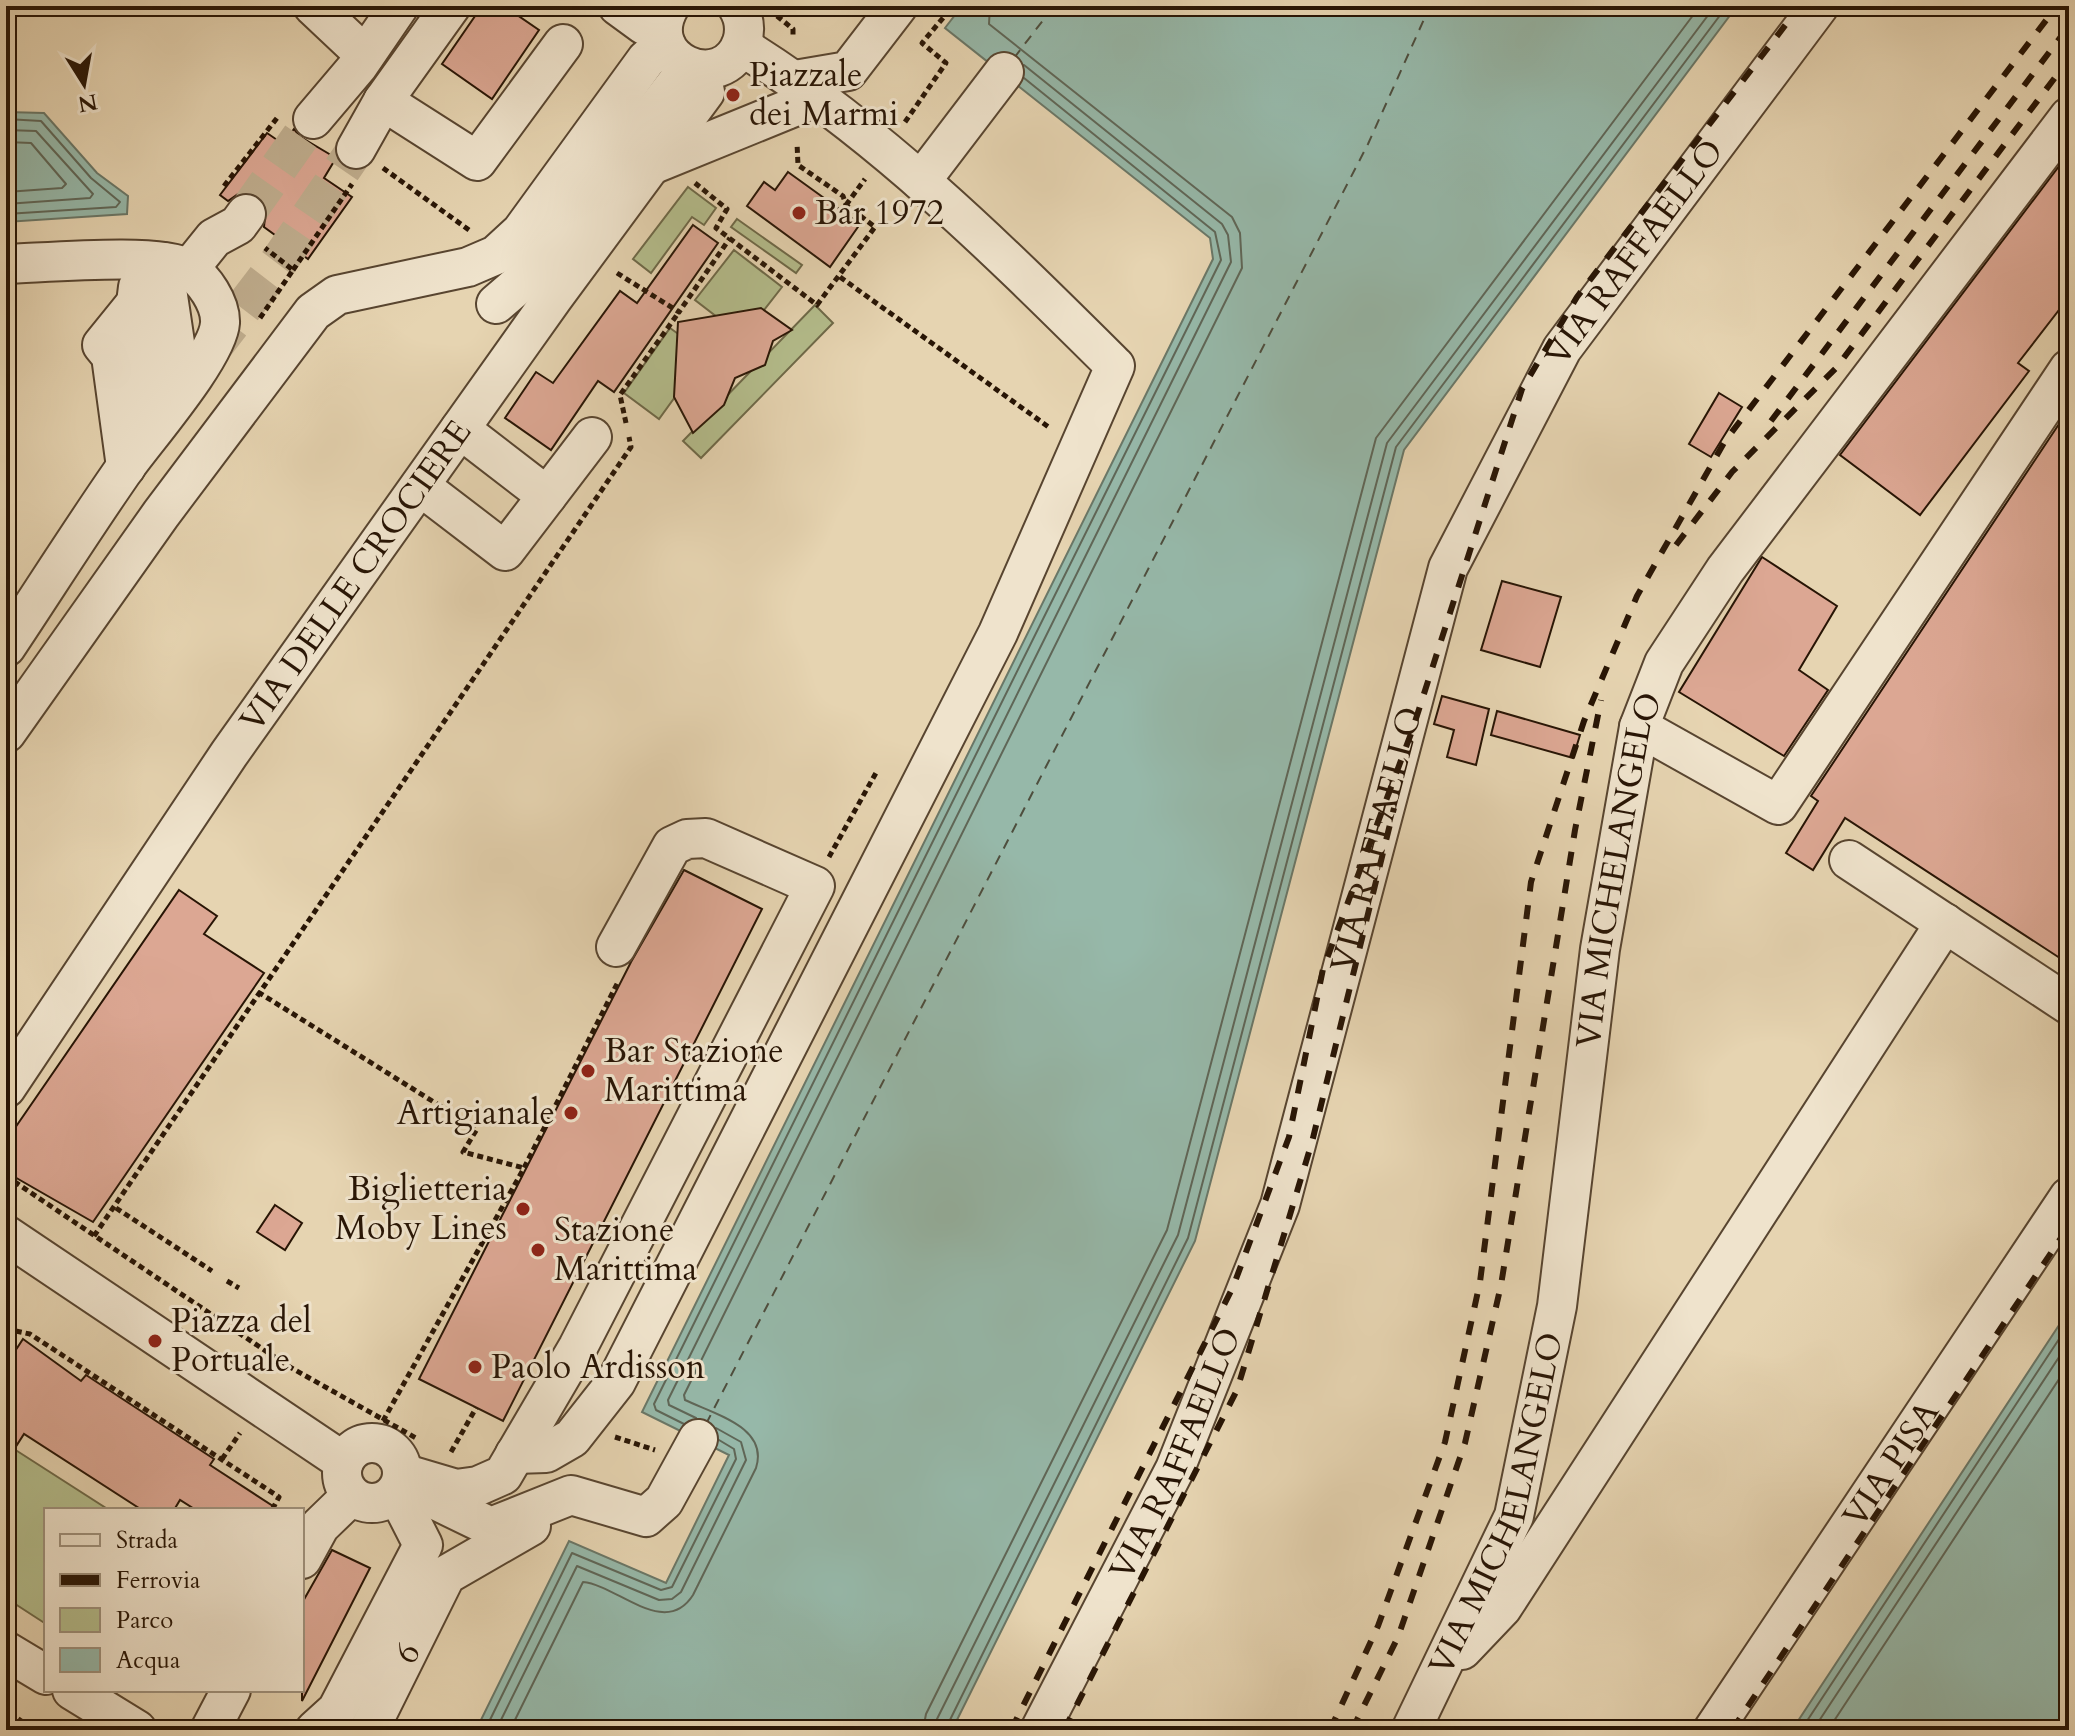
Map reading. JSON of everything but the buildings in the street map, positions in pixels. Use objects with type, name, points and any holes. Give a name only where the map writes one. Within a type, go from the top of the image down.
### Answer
[{"type":"street","points":[[313,6],[365,55]]},
{"type":"street","points":[[313,119],[365,55],[399,6]]},
{"type":"street","points":[[358,160],[383,101],[451,6]]},
{"type":"street","points":[[618,6],[677,43],[729,62],[741,46],[744,22],[737,6]]},
{"type":"street","points":[[668,170],[806,89],[848,71],[898,6]]},
{"type":"street","name":"VIA RAFFAELLO","points":[[1040,1730],[1175,1469],[1280,1205],[1448,568],[1562,349],[1819,6]]},
{"type":"street","points":[[496,304],[525,279],[677,43]]},
{"type":"street","points":[[6,733],[161,514],[313,312],[337,295],[468,267],[496,255],[521,232],[646,60],[677,43]]},
{"type":"street","name":"VIA DELLE CROCIERE","points":[[6,1088],[176,830],[460,429],[668,170],[705,92],[677,43]]},
{"type":"street","points":[[383,101],[477,161],[563,44]]},
{"type":"street","points":[[515,1454],[546,1453],[572,1438],[616,1382],[998,633],[1115,366],[921,181],[806,89],[741,46]]},
{"type":"street","points":[[921,181],[1004,72]]},
{"type":"street","name":"VIA MICHELANGELO","points":[[1411,1730],[1514,1516],[1557,1306],[1600,949],[1639,727],[1664,663],[1693,613],[2069,117]]},
{"type":"street","points":[[126,467],[111,356],[102,345],[164,264],[224,220]]},
{"type":"street","points":[[6,264],[164,264],[217,302],[220,325],[204,359],[126,467],[6,647]]},
{"type":"street","points":[[136,303],[155,427]]},
{"type":"street","points":[[1639,727],[1778,805],[2069,369]]},
{"type":"street","points":[[460,429],[547,496]]},
{"type":"street","points":[[420,486],[505,551],[592,437]]},
{"type":"street","points":[[405,1472],[456,1489],[478,1486],[503,1475],[578,1347],[815,886],[706,838],[687,839],[672,846],[616,947]]},
{"type":"street","points":[[1849,860],[2069,1005]]},
{"type":"street","points":[[1440,1672],[1502,1608],[1945,923]]},
{"type":"street","name":"VIA PISA","points":[[1713,1730],[2069,1197]]},
{"type":"street","points":[[6,1235],[348,1479],[374,1503],[405,1472]]},
{"type":"street","points":[[405,1472],[491,1527],[571,1495],[646,1517],[664,1501],[698,1439]]},
{"type":"street","points":[[304,1555],[348,1479],[351,1451],[373,1443],[394,1453],[405,1472],[423,1545],[337,1710],[315,1730]]},
{"type":"street","name":"6","points":[[369,1730],[446,1575],[516,1538],[571,1495]]},
{"type":"street","points":[[6,1651],[44,1674]]},
{"type":"street","points":[[75,1692],[137,1730]]},
{"type":"street","points":[[210,1730],[230,1692]]},
{"type":"path","points":[[846,205],[946,63],[922,43],[953,6]]},
{"type":"path","points":[[668,170],[727,209],[716,228],[817,305],[875,227],[846,205],[843,196],[798,165],[797,134]]},
{"type":"path","points":[[293,270],[358,160]]},
{"type":"path","points":[[94,1236],[116,1208],[258,992],[631,447],[620,395],[730,238]]},
{"type":"path","points":[[617,273],[679,312]]},
{"type":"path","points":[[840,277],[1059,434]]},
{"type":"path","points":[[383,1421],[524,1168],[632,954],[616,947]]},
{"type":"path","points":[[258,992],[477,1129],[463,1152],[524,1168]]},
{"type":"path","points":[[6,1176],[288,1366],[383,1421],[405,1472]]},
{"type":"path","points":[[116,1208],[212,1271]]},
{"type":"path","points":[[227,1281],[239,1288]]},
{"type":"path","points":[[6,1329],[30,1334],[279,1497],[273,1508]]},
{"type":"path","points":[[436,1449],[452,1458],[476,1408]]},
{"type":"green space","points":[[688,187],[716,208],[704,225],[692,217],[651,273],[633,259]]},
{"type":"green space","points":[[737,219],[802,265],[796,273],[731,227]]},
{"type":"green space","points":[[734,250],[782,287],[743,337],[695,300]]},
{"type":"green space","points":[[815,305],[833,323],[701,458],[683,441]]},
{"type":"green space","points":[[670,328],[706,354],[659,419],[624,393]]},
{"type":"green space","points":[[14,1449],[106,1508],[44,1508],[44,1623],[6,1598],[6,1462]]},
{"type":"water","points":[[962,6],[1737,6],[1404,450],[1195,1241],[952,1730],[476,1730],[569,1541],[666,1583],[729,1455],[642,1412],[1213,259],[1210,238],[945,28]]},
{"type":"water","points":[[6,112],[44,113],[97,173],[128,196],[127,214],[6,222]]},
{"type":"water","points":[[2069,1310],[2069,1730],[1792,1730]]},
{"type":"ferry route","points":[[1014,58],[1054,6]]},
{"type":"ferry route","points":[[706,1424],[1368,144],[1430,6]]},
{"type":"tunnel","points":[[246,214],[313,119]]},
{"type":"tunnel","points":[[208,354],[280,260],[356,149]]},
{"type":"railway","points":[[1011,1730],[1233,1287],[1289,1137],[1323,969],[1412,731],[1522,389],[1577,297],[1800,6]]},
{"type":"railway","points":[[1330,1730],[1378,1626],[1445,1442],[1480,1282],[1531,882],[1584,721],[1637,596],[1725,441],[2057,6]]},
{"type":"railway","points":[[1771,421],[2069,26]]},
{"type":"railway","points":[[1676,545],[1732,472],[1836,368],[2069,59]]},
{"type":"railway","points":[[1352,1730],[1398,1637],[1465,1443],[1501,1285],[1575,830],[1601,700]]},
{"type":"railway","points":[[1064,1730],[1237,1390],[1312,1142],[1394,808]]},
{"type":"railway","points":[[1732,1730],[2069,1226]]},
{"type":"railway","points":[[6,1702],[14,1689]]},
{"type":"railway","points":[[14,1730],[28,1710]]},
{"type":"place","name":"Piazzale dei Marmi","points":[[733,95]]},
{"type":"place","name":"Bar 1972","points":[[799,213]]},
{"type":"place","name":"Bar Stazione Marittima","points":[[588,1071]]},
{"type":"place","name":"Artigianale","points":[[571,1113]]},
{"type":"place","name":"Biglietteria Moby Lines","points":[[523,1209]]},
{"type":"place","name":"Stazione Marittima","points":[[538,1250]]},
{"type":"place","name":"Piazza del Portuale","points":[[155,1341]]},
{"type":"place","name":"Paolo Ardisson","points":[[475,1367]]}]
